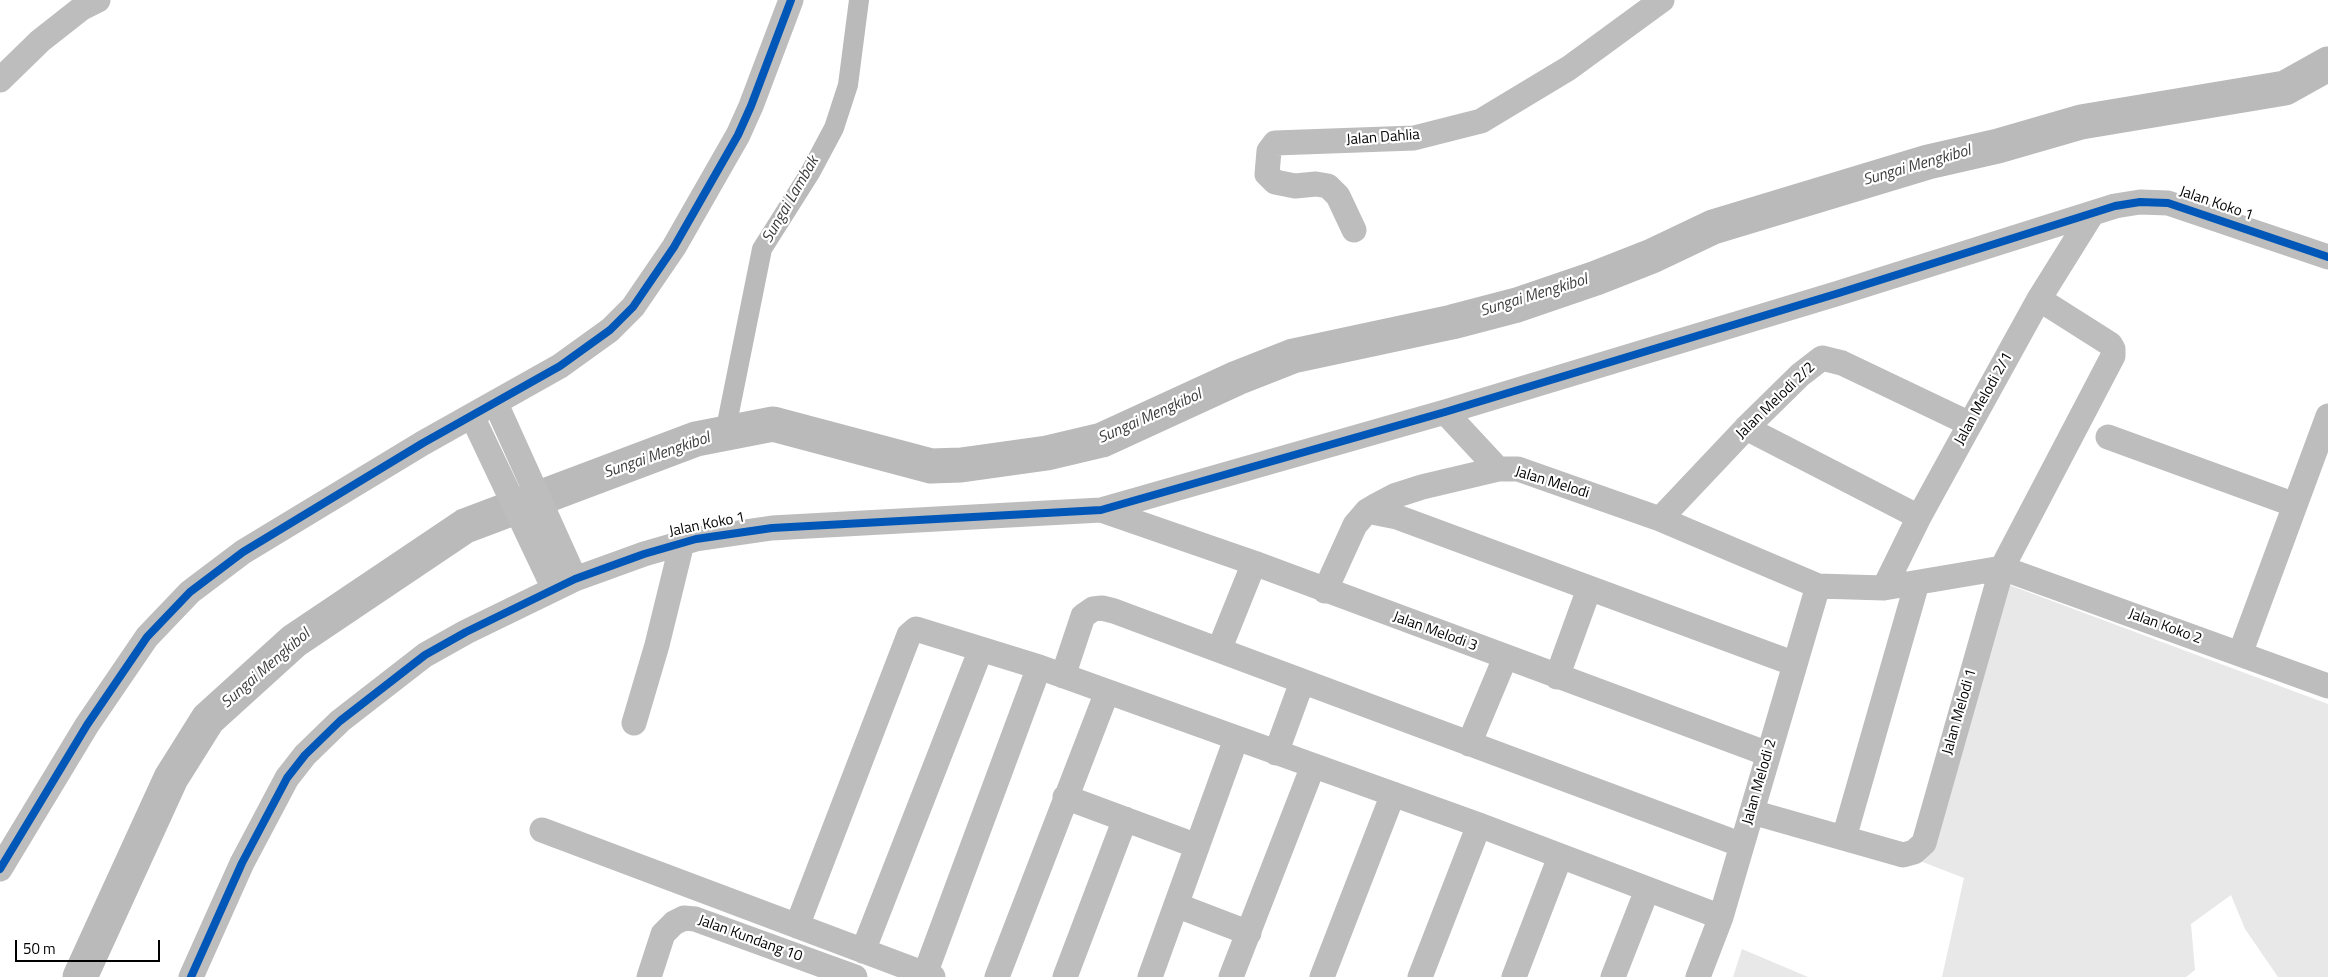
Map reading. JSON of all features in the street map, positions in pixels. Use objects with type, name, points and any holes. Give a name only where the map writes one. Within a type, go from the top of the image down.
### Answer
[{"type":"street","points":[[0,80],[40,41],[82,8],[98,0]]},
{"type":"street","points":[[0,869],[87,725],[147,637],[190,592],[243,552],[423,443],[496,404],[560,366],[610,330],[633,307],[650,285],[674,247],[738,136],[752,106],[791,0]]},
{"type":"street","name":"Jalan Dahlia","points":[[1354,230],[1338,196],[1328,186],[1316,184],[1295,186],[1276,182],[1267,174],[1269,151],[1275,143],[1414,138],[1481,120],[1570,68],[1662,0]]},
{"type":"street","name":"Jalan Koko 1","points":[[191,977],[242,863],[288,778],[305,756],[349,713],[425,655],[477,625],[565,584],[682,543],[772,528],[1101,510],[1445,412],[2115,206],[2132,203],[2168,202],[2328,258]]},
{"type":"street","name":"Jalan Melodi 2/1","points":[[1884,588],[1918,517],[2039,299],[2092,214]]},
{"type":"street","name":"Jalan Melodi 1","points":[[1844,838],[1903,855],[1914,852],[1924,843],[2002,568],[2113,356],[2113,349],[2110,344],[2039,299]]},
{"type":"street","name":"Jalan Melodi 2/2","points":[[1660,519],[1746,428],[1800,375],[1822,358],[1842,363],[1970,424]]},
{"type":"street","points":[[496,404],[557,539],[565,584]]},
{"type":"street","points":[[1445,412],[1498,469]]},
{"type":"street","points":[[472,416],[533,548],[565,584]]},
{"type":"street","points":[[2240,654],[2328,416]]},
{"type":"street","points":[[1746,428],[1918,517]]},
{"type":"street","points":[[2108,437],[2295,505]]},
{"type":"street","name":"Jalan Melodi","points":[[1325,591],[1355,525],[1367,511],[1394,496],[1498,469],[1518,469],[1660,519],[1818,586]]},
{"type":"street","name":"Jalan Melodi 3","points":[[1101,510],[1254,564],[1768,754]]},
{"type":"street","points":[[1367,511],[1397,517],[1795,664]]},
{"type":"street","points":[[634,723],[657,645],[682,543]]},
{"type":"street","points":[[1219,650],[1254,564]]},
{"type":"street","points":[[1818,586],[1884,588],[2002,568]]},
{"type":"street","name":"Jalan Koko 2","points":[[2002,568],[2328,686]]},
{"type":"street","points":[[1752,812],[1844,838],[1917,582]]},
{"type":"street","name":"Jalan Melodi 2","points":[[1698,977],[1721,917],[1818,586]]},
{"type":"street","points":[[1557,677],[1589,589]]},
{"type":"street","points":[[1063,676],[1083,616],[1093,609],[1114,611],[1742,845]]},
{"type":"street","points":[[797,926],[909,635],[916,629],[922,629],[1039,667],[1479,825],[1721,917]]},
{"type":"street","points":[[863,951],[982,649]]},
{"type":"street","points":[[1470,744],[1505,658]]},
{"type":"street","points":[[542,830],[929,976],[1039,667]]},
{"type":"street","points":[[1276,753],[1302,682]]},
{"type":"street","points":[[997,977],[1107,692]]},
{"type":"street","points":[[1150,977],[1236,739]]},
{"type":"street","points":[[1232,977],[1313,766]]},
{"type":"street","points":[[1322,977],[1393,794]]},
{"type":"street","points":[[1066,797],[1197,846]]},
{"type":"street","points":[[1065,977],[1125,819]]},
{"type":"street","points":[[1420,977],[1479,825]]},
{"type":"street","points":[[1514,977],[1560,856]]},
{"type":"street","points":[[1613,977],[1648,890]]},
{"type":"street","points":[[1176,905],[1248,933]]},
{"type":"street","name":"Jalan Kundang 10","points":[[650,977],[663,934],[674,923],[684,918],[694,919],[855,977]]},
{"type":"shaded area","points":[[2004,583],[2328,704],[2328,977],[2278,977],[2245,929],[2231,895],[2191,924],[2195,970],[2186,977],[1942,977],[1964,878],[1920,861]]},
{"type":"shaded area","points":[[1742,949],[1808,977],[1733,977]]},
{"type":"waterway","name":"Sungai Lambak","points":[[725,433],[762,249],[810,173],[834,128],[848,85],[859,0]]},
{"type":"waterway","name":"Sungai Mengkibol","points":[[80,977],[171,778],[208,719],[294,641],[465,526],[696,439],[773,424],[931,466],[961,465],[1047,453],[1102,440],[1237,378],[1293,356],[1452,322],[1517,305],[1596,278],[1652,256],[1713,227],[1928,162],[1998,146],[2081,122],[2285,88],[2328,64]]},
{"type":"cycle path","points":[[0,869],[87,725],[147,637],[190,592],[243,552],[423,443],[560,366],[610,330],[633,307],[674,247],[738,135],[751,106],[791,0]]},
{"type":"cycle path","points":[[191,977],[242,863],[287,778],[305,755],[340,721],[425,655],[466,632],[575,579],[644,554],[696,539],[772,528],[1101,510],[1445,412],[1839,293],[2115,206],[2140,202],[2168,203],[2328,257]]}]
